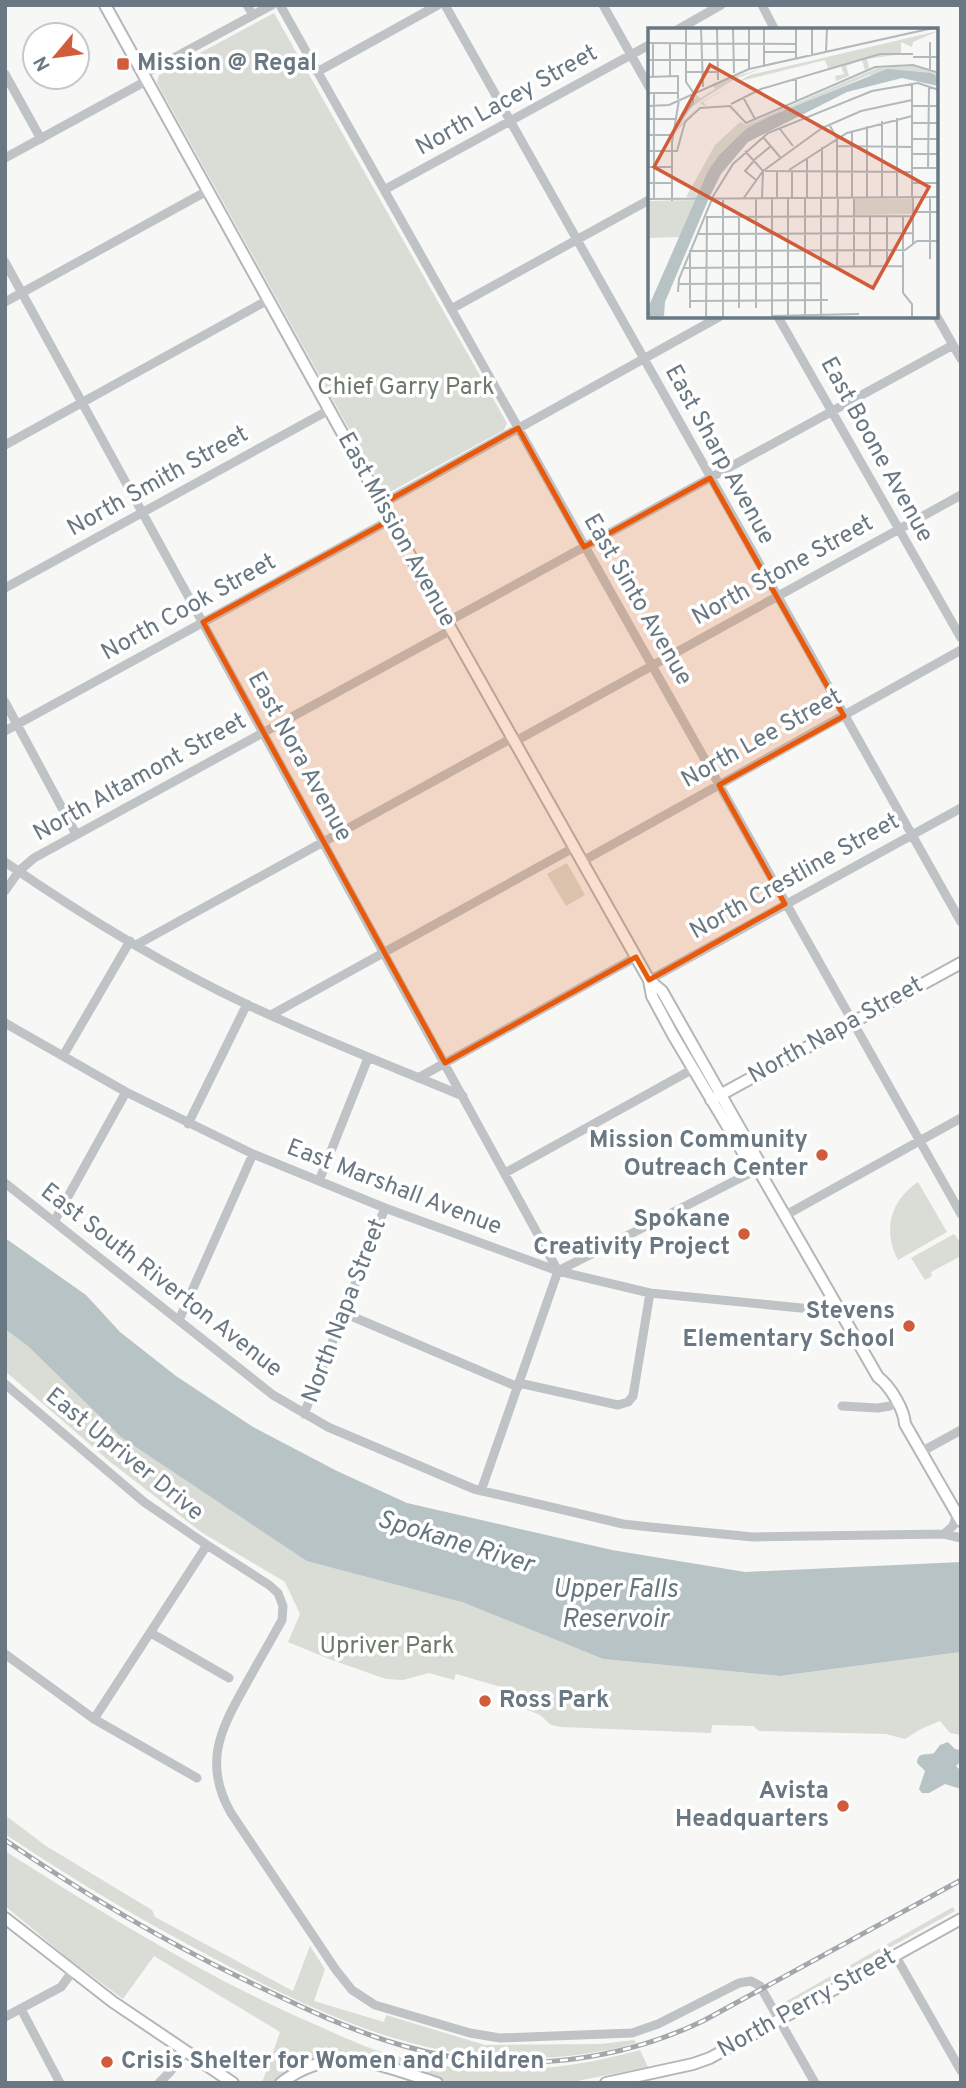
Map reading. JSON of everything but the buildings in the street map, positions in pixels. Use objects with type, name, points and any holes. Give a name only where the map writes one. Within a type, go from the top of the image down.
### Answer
[{"type":"main road","name":"East Mission Avenue","points":[[105,5],[449,626],[649,980],[652,996],[751,1166],[758,1169]]},
{"type":"main road","name":"North Napa Street","points":[[711,1100],[961,963]]},
{"type":"main road","name":"East Mission Avenue","points":[[649,980],[662,991],[722,1094],[759,1162],[758,1169],[784,1216],[878,1377],[885,1382],[904,1416],[905,1424],[959,1518]]},
{"type":"main road","name":"East Mission Avenue","points":[[878,1377],[878,1385],[898,1420],[905,1424]]},
{"type":"main road","points":[[5,1918],[72,1972],[233,2083]]},
{"type":"main road","name":"North Perry Street","points":[[607,2083],[659,2078],[710,2058],[961,1919]]},
{"type":"main road","points":[[281,2083],[301,2069],[320,2062],[341,2060],[372,2063],[438,2083]]},
{"type":"street","points":[[247,5],[253,15]]},
{"type":"street","points":[[5,158],[272,5]]},
{"type":"street","name":"East Sinto Avenue","points":[[279,5],[961,1214]]},
{"type":"street","points":[[317,72],[438,5]]},
{"type":"street","name":"East Sharp Avenue","points":[[445,5],[961,922]]},
{"type":"street","points":[[603,5],[648,86]]},
{"type":"street","points":[[680,28],[720,5]]},
{"type":"street","points":[[762,5],[774,28]]},
{"type":"street","name":"North Lacey Street","points":[[384,190],[648,46]]},
{"type":"street","points":[[5,74],[41,139]]},
{"type":"street","points":[[5,302],[207,191]]},
{"type":"street","points":[[452,309],[648,201]]},
{"type":"street","name":"East Nora Avenue","points":[[5,262],[558,1271]]},
{"type":"street","points":[[5,444],[268,300]]},
{"type":"street","points":[[382,504],[717,318]]},
{"type":"street","name":"East Boone Avenue","points":[[780,318],[961,638]]},
{"type":"street","points":[[938,318],[961,359]]},
{"type":"street","name":"North Altamont Street","points":[[5,891],[19,871],[34,858],[264,732],[584,547],[953,345]]},
{"type":"street","name":"North Smith Street","points":[[5,587],[329,410]]},
{"type":"street","name":"North Stone Street","points":[[133,943],[652,665],[961,495]]},
{"type":"street","name":"North Cook Street","points":[[5,731],[390,520]]},
{"type":"street","name":"North Lee Street","points":[[581,862],[961,650]]},
{"type":"street","points":[[5,702],[76,834]]},
{"type":"street","name":"North Crestline Street","points":[[649,980],[961,808]]},
{"type":"street","points":[[271,1015],[573,848]]},
{"type":"street","points":[[5,862],[133,943],[247,1004],[368,1058],[463,1096]]},
{"type":"street","points":[[63,1056],[133,943]]},
{"type":"street","points":[[418,1077],[636,957]]},
{"type":"street","points":[[188,1124],[247,1004]]},
{"type":"street","name":"East Marshall Avenue","points":[[5,1023],[126,1092],[253,1154],[385,1208],[558,1271],[650,1293],[799,1308],[838,1309]]},
{"type":"street","points":[[319,1181],[368,1058]]},
{"type":"street","points":[[505,1173],[693,1069]]},
{"type":"street","points":[[55,1220],[126,1092]]},
{"type":"street","points":[[784,1216],[961,1118]]},
{"type":"street","points":[[179,1320],[253,1154]]},
{"type":"street","points":[[481,1491],[558,1271],[758,1169]]},
{"type":"street","name":"East South Riverton Avenue","points":[[5,1183],[55,1220],[260,1386],[304,1415],[481,1491],[623,1524],[740,1536],[944,1534],[961,1538]]},
{"type":"street","name":"North Napa Street","points":[[304,1415],[385,1208]]},
{"type":"street","points":[[344,1313],[518,1385],[618,1405],[628,1402],[633,1396],[650,1293]]},
{"type":"street","name":"East Upriver Drive","points":[[5,1384],[127,1488],[278,1593],[283,1606],[282,1620],[224,1724],[217,1752],[217,1774],[221,1792],[231,1813],[346,1984],[360,1997],[375,2005],[481,2036],[513,2038],[619,2035],[658,2024],[747,1981],[758,1984],[779,2020]]},
{"type":"street","points":[[842,1406],[890,1406]]},
{"type":"street","points":[[921,1452],[961,1430]]},
{"type":"street","points":[[944,1534],[959,1518]]},
{"type":"street","points":[[94,1719],[207,1545]]},
{"type":"street","points":[[151,1633],[229,1678]]},
{"type":"street","points":[[5,1654],[94,1719],[197,1778]]},
{"type":"street","points":[[895,1955],[961,2071]]},
{"type":"street","points":[[5,2017],[61,1987],[72,1972]]},
{"type":"street","points":[[20,2009],[60,2083]]},
{"type":"street","points":[[779,2020],[814,2083]]},
{"type":"street","points":[[159,2083],[185,2052]]},
{"type":"highlighted area","points":[[518,428],[584,547],[710,478],[844,716],[719,785],[785,904],[649,980],[636,957],[445,1063],[203,622],[390,520],[382,504]]},
{"type":"green space","name":"Chief Garry Park","points":[[274,13],[507,423],[504,430],[388,493],[384,492],[157,83],[159,75]]},
{"type":"green space","points":[[567,863],[585,895],[566,906],[547,874]]},
{"type":"green space","points":[[918,1182],[947,1232],[898,1260],[891,1238],[892,1216],[901,1198]]},
{"type":"green space","points":[[954,1234],[961,1243],[961,1256],[931,1272],[932,1276],[925,1280],[911,1258]]},
{"type":"green space","name":"Upriver Park","points":[[5,1329],[29,1347],[462,1602],[603,1659],[780,1676],[961,1652],[961,1735],[950,1733],[940,1721],[905,1739],[886,1734],[759,1731],[753,1726],[712,1725],[711,1733],[561,1727],[551,1725],[540,1715],[518,1706],[522,1693],[456,1674],[454,1680],[429,1673],[403,1680],[386,1679],[288,1642],[300,1614],[285,1582],[201,1532],[109,1461],[5,1371]]},
{"type":"green space","points":[[5,1815],[46,1846],[152,1910],[155,1917],[293,1991],[310,1946],[325,1969],[314,2001],[384,2022],[386,2015],[485,2045],[600,2044],[634,2040],[636,2043],[584,2054],[533,2058],[485,2056],[392,2038],[348,2022],[259,1982],[135,1915],[5,1834]]},
{"type":"green space","points":[[5,1851],[113,1919],[224,1981],[300,2018],[378,2051],[451,2067],[514,2070],[578,2064],[640,2050],[648,2067],[567,2083],[449,2083],[356,2057],[276,2083],[262,2083],[280,2032],[154,1956],[123,1999],[5,1906]]},
{"type":"green space","points":[[953,1907],[955,1911],[787,2005],[785,2002]]},
{"type":"water","name":"Upper Falls Reservoir","points":[[5,1238],[86,1295],[120,1332],[176,1376],[253,1427],[337,1471],[407,1503],[612,1550],[745,1572],[961,1562],[961,1652],[780,1676],[603,1659],[462,1602],[307,1561],[121,1437],[29,1347],[5,1329]]},
{"type":"water","points":[[948,1742],[955,1749],[961,1750],[961,1761],[956,1766],[961,1771],[961,1789],[945,1784],[929,1793],[922,1793],[919,1789],[925,1771],[917,1763],[919,1757],[934,1753],[940,1745]]},
{"type":"railway","points":[[5,1840],[151,1931],[282,1998],[383,2040],[441,2055],[479,2061],[556,2061],[594,2056],[668,2036],[703,2021],[961,1880]]},
{"type":"place","name":"Mission @ Regal","points":[[123,64]]},
{"type":"place","name":"Mission Community Outreach Center","points":[[822,1155]]},
{"type":"place","name":"Spokane Creativity Project","points":[[744,1234]]},
{"type":"place","name":"Stevens Elementary School","points":[[909,1326]]},
{"type":"place","name":"Ross Park","points":[[485,1701]]},
{"type":"place","name":"Avista Headquarters","points":[[843,1806]]},
{"type":"place","name":"Crisis Shelter for Women and Children","points":[[107,2062]]},
{"type":"water label","name":"Spokane River","points":[[455,1543]]}]
